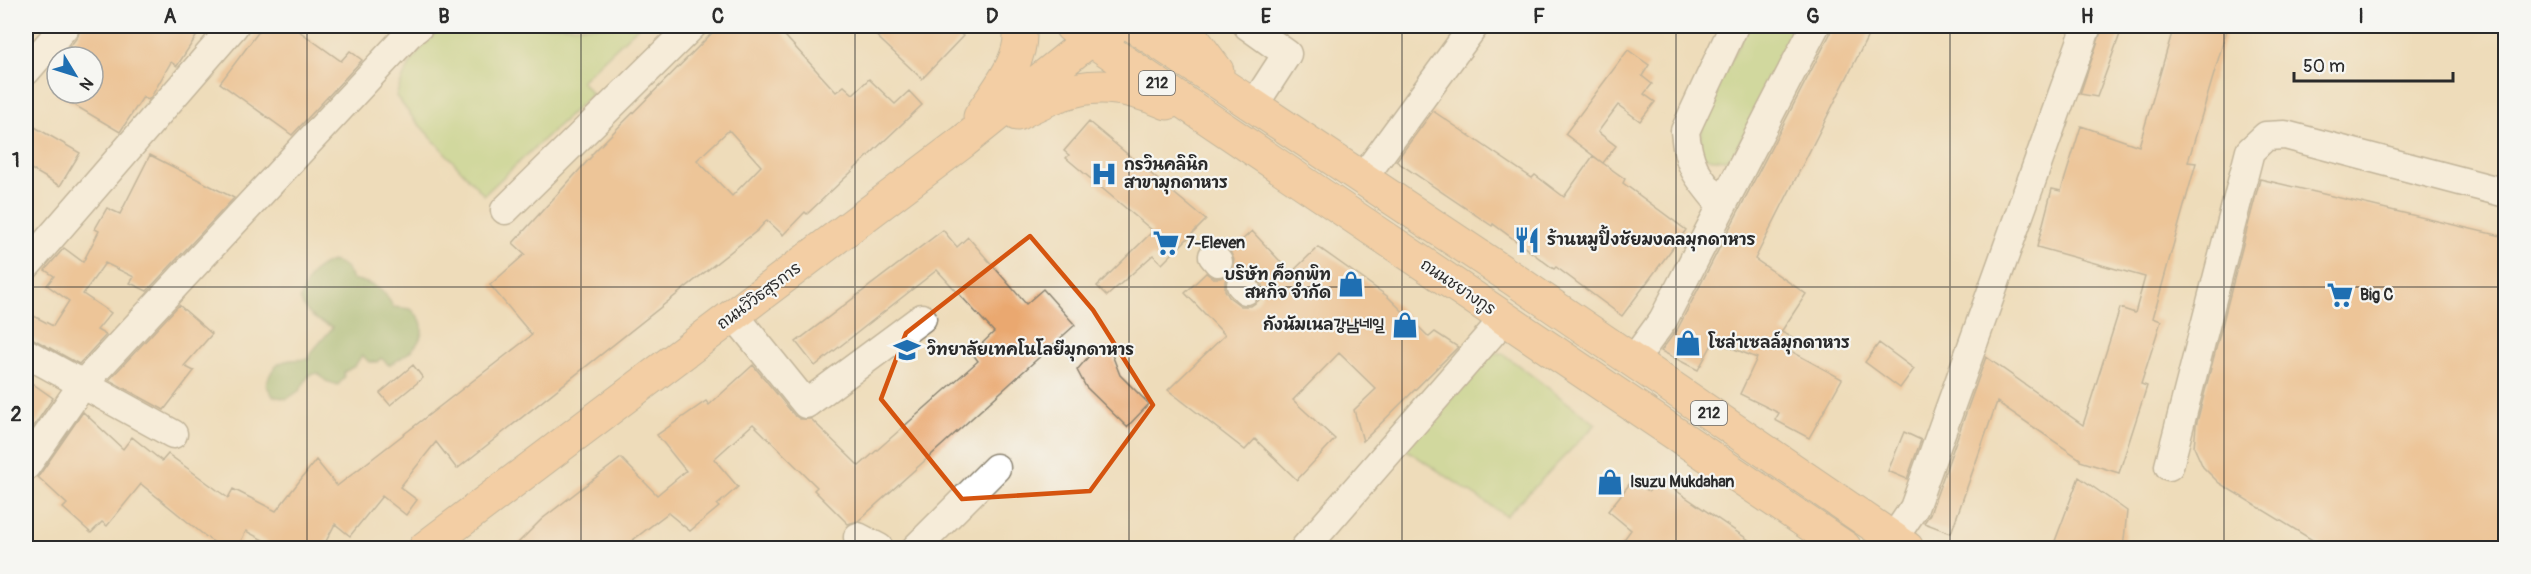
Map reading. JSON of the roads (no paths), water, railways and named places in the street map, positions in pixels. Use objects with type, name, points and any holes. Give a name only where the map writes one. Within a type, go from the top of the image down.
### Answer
[{"type":"main road","points":[[964,141],[1011,69],[1021,37],[1019,26]]},
{"type":"main road","name":"ถนนวิวิธสุรการ","points":[[425,549],[964,141],[1086,30],[1126,26]]},
{"type":"main road","name":"212","points":[[1134,26],[1363,178],[1900,544]]},
{"type":"main road","points":[[1187,26],[1206,60],[1247,100]]},
{"type":"main road","name":"ถนนชยางกูร","points":[[1086,30],[1223,128],[1845,549]]},
{"type":"main road","points":[[964,141],[1048,98],[1076,89],[1115,87],[1150,96],[1223,128]]},
{"type":"street","points":[[26,71],[65,26]]},
{"type":"street","points":[[26,266],[234,26]]},
{"type":"street","points":[[26,466],[83,384],[205,251],[419,26]]},
{"type":"street","points":[[505,210],[692,26]]},
{"type":"street","points":[[1247,100],[1287,54],[1248,26]]},
{"type":"street","points":[[1363,178],[1474,26]]},
{"type":"street","points":[[1722,206],[1693,170],[1687,150],[1685,131],[1734,26]]},
{"type":"street","points":[[1633,361],[1663,320],[1815,26]]},
{"type":"street","points":[[1900,544],[2087,26]]},
{"type":"street","points":[[2169,466],[2250,151],[2266,136],[2285,135],[2505,193]]},
{"type":"street","points":[[734,315],[806,404],[922,318]]},
{"type":"street","points":[[1305,549],[1504,319]]},
{"type":"street","points":[[26,353],[173,434]]},
{"type":"street","points":[[916,549],[996,468]]},
{"type":"place","name":"กรวินคลินิก สาขามุกดาหาร","points":[[1104,174]]},
{"type":"place","name":"ร้านหมูปิ้งชัยมงคลมุกดาหาร","points":[[1527,240]]},
{"type":"place","name":"7-Eleven","points":[[1166,243]]},
{"type":"place","name":"บริษัท ค็อกพิท สหกิจ จำกัด","points":[[1351,284]]},
{"type":"place","name":"Big C","points":[[2340,295]]},
{"type":"place","name":"กังนัมเนล강남네일","points":[[1405,325]]},
{"type":"place","name":"โซล่าเซลล์มุกดาหาร","points":[[1688,343]]},
{"type":"place","name":"วิทยาลัยเทคโนโลยีมุกดาหาร","points":[[907,350]]},
{"type":"place","name":"Isuzu Mukdahan","points":[[1610,482]]}]
